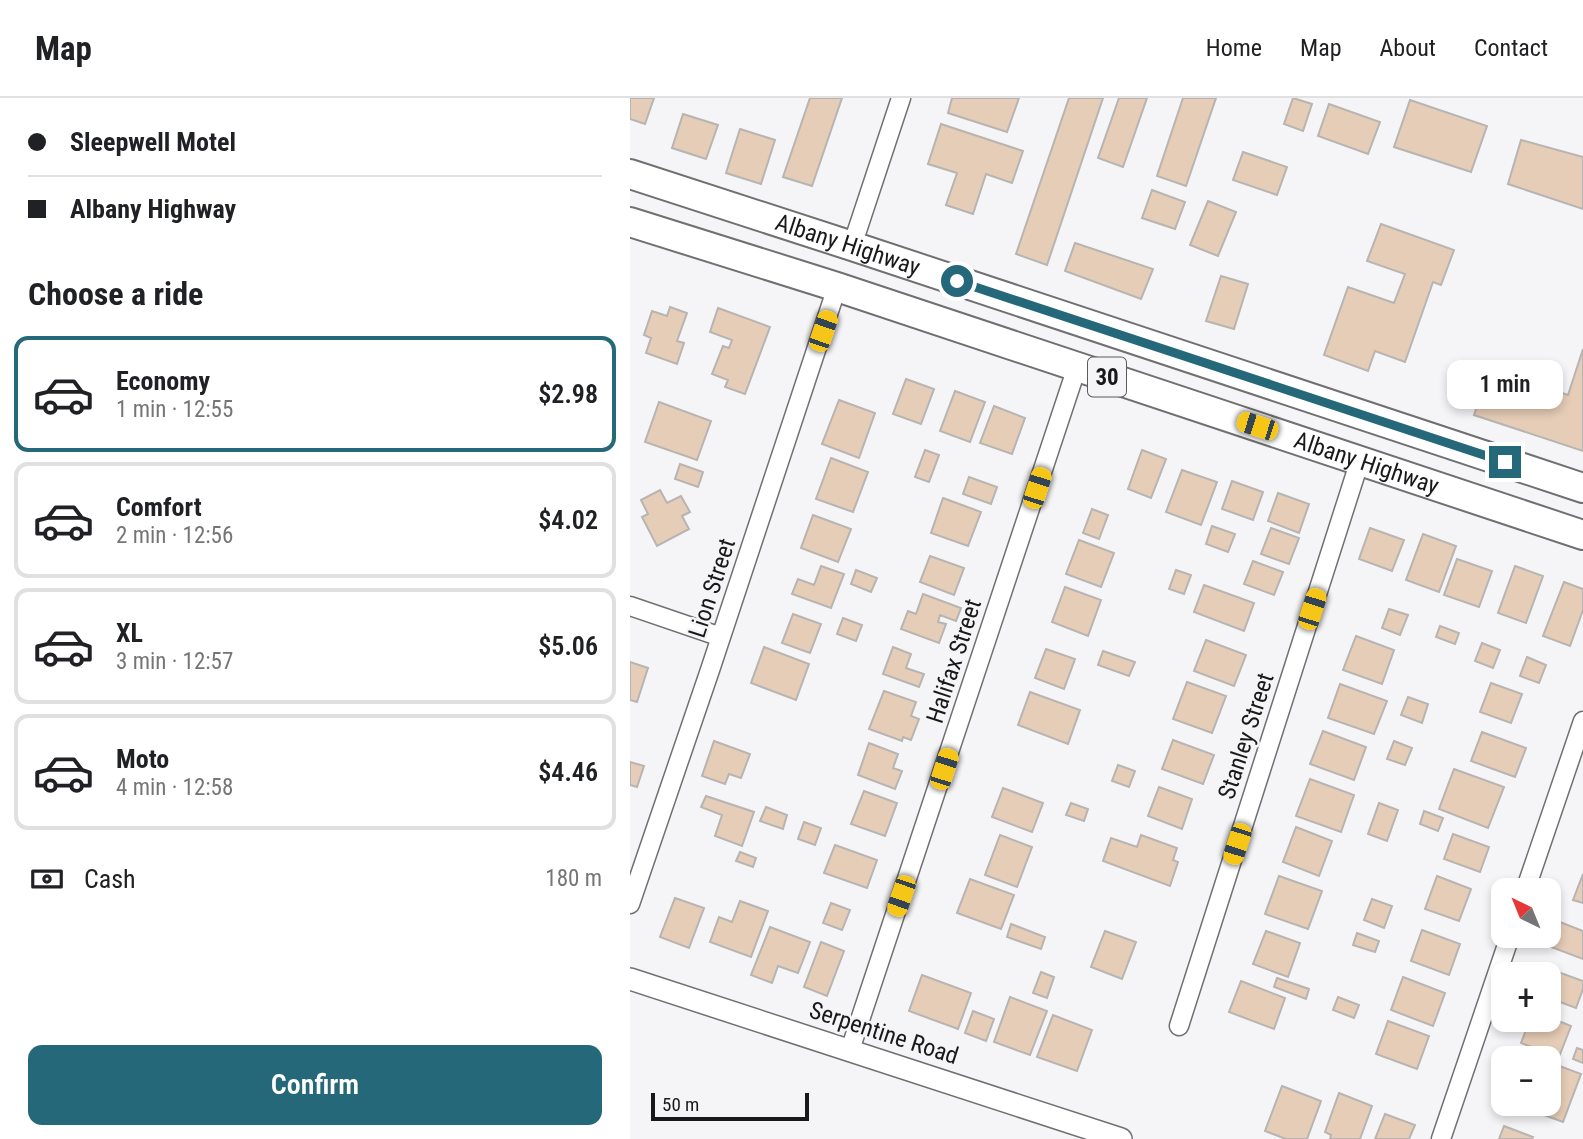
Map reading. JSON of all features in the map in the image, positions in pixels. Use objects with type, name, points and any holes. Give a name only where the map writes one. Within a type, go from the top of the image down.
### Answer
[{"type":"highway","name":"Albany Highway","points":[[630,174],[1583,488]]},
{"type":"highway","name":"Albany Highway","points":[[630,222],[837,287],[1583,535]]},
{"type":"highway","points":[[837,287],[852,246]]},
{"type":"street","points":[[852,246],[901,98]]},
{"type":"street","name":"Lion Street","points":[[630,904],[837,287]]},
{"type":"street","name":"Halifax Street","points":[[850,1050],[1077,367]]},
{"type":"street","name":"Stanley Street","points":[[1179,1026],[1360,460]]},
{"type":"street","points":[[630,606],[721,638]]},
{"type":"street","points":[[1529,878],[1583,721]]},
{"type":"street","points":[[1441,1139],[1506,948]]},
{"type":"street","name":"Serpentine Road","points":[[630,979],[1121,1139]]},
{"type":"building","points":[[630,98],[654,98],[645,124],[630,119]]},
{"type":"building","points":[[810,98],[842,98],[812,186],[783,177]]},
{"type":"building","points":[[952,98],[1019,98],[1007,132],[948,113]]},
{"type":"building","points":[[1069,98],[1103,98],[1047,265],[1016,254]]},
{"type":"building","points":[[1119,98],[1147,98],[1123,167],[1098,158]]},
{"type":"building","points":[[1183,98],[1216,98],[1186,186],[1157,176]]},
{"type":"building","points":[[1293,98],[1312,104],[1303,131],[1284,124]]},
{"type":"building","points":[[1410,100],[1487,126],[1471,172],[1394,147]]},
{"type":"building","points":[[1329,104],[1380,122],[1368,154],[1318,136]]},
{"type":"building","points":[[683,114],[718,125],[706,159],[672,148]]},
{"type":"building","points":[[941,124],[1023,151],[1012,183],[986,174],[973,214],[946,205],[957,173],[928,164]]},
{"type":"building","points":[[740,129],[775,140],[761,184],[726,173]]},
{"type":"building","points":[[1521,140],[1583,157],[1583,209],[1508,184]]},
{"type":"building","points":[[1243,152],[1287,167],[1277,195],[1233,180]]},
{"type":"building","points":[[1152,190],[1185,202],[1175,229],[1142,218]]},
{"type":"building","points":[[1208,201],[1236,212],[1218,256],[1190,245]]},
{"type":"building","points":[[1381,224],[1454,250],[1441,285],[1433,282],[1405,362],[1375,351],[1368,371],[1324,355],[1348,287],[1394,303],[1405,274],[1367,261]]},
{"type":"building","points":[[1075,243],[1153,269],[1141,299],[1065,271]]},
{"type":"building","points":[[1221,276],[1248,284],[1234,329],[1206,321]]},
{"type":"building","points":[[670,307],[687,313],[677,341],[684,343],[677,364],[646,353],[651,338],[644,335],[652,311],[667,316]]},
{"type":"building","points":[[718,308],[770,327],[745,394],[725,387],[728,380],[712,374],[723,346],[729,348],[732,340],[710,332]]},
{"type":"building","points":[[1583,349],[1583,451],[1474,415],[1490,369],[1568,395]]},
{"type":"building","points":[[906,379],[934,389],[921,424],[893,414]]},
{"type":"building","points":[[955,391],[985,402],[970,442],[940,431]]},
{"type":"building","points":[[839,400],[875,413],[859,458],[822,444]]},
{"type":"building","points":[[659,402],[711,421],[697,460],[645,442]]},
{"type":"building","points":[[994,406],[1025,418],[1012,454],[980,443]]},
{"type":"building","points":[[925,450],[939,455],[929,482],[915,477]]},
{"type":"building","points":[[1142,450],[1166,459],[1151,498],[1128,489]]},
{"type":"building","points":[[831,458],[868,472],[853,512],[816,499]]},
{"type":"building","points":[[680,464],[703,472],[698,487],[675,479]]},
{"type":"building","points":[[1182,470],[1217,482],[1201,525],[1166,512]]},
{"type":"building","points":[[969,477],[997,487],[991,504],[963,494]]},
{"type":"building","points":[[1232,481],[1263,492],[1253,520],[1222,509]]},
{"type":"building","points":[[660,490],[667,503],[681,496],[690,512],[682,516],[689,529],[657,546],[642,517],[648,514],[641,500]]},
{"type":"building","points":[[1278,493],[1309,504],[1299,533],[1268,521]]},
{"type":"building","points":[[943,498],[981,512],[968,546],[931,533]]},
{"type":"building","points":[[1092,509],[1108,515],[1099,539],[1083,533]]},
{"type":"building","points":[[813,515],[851,529],[838,562],[801,548]]},
{"type":"building","points":[[1212,526],[1235,534],[1228,552],[1206,544]]},
{"type":"building","points":[[1271,528],[1299,538],[1289,564],[1261,554]]},
{"type":"building","points":[[1370,528],[1404,540],[1392,571],[1359,559]]},
{"type":"building","points":[[1423,534],[1456,546],[1439,592],[1406,580]]},
{"type":"building","points":[[1079,540],[1114,553],[1101,587],[1066,574]]},
{"type":"building","points":[[930,556],[964,568],[954,595],[920,582]]},
{"type":"building","points":[[1457,559],[1492,571],[1479,607],[1444,595]]},
{"type":"building","points":[[1253,561],[1283,572],[1274,595],[1244,584]]},
{"type":"building","points":[[821,566],[844,574],[831,608],[792,594],[798,579],[814,585]]},
{"type":"building","points":[[1515,566],[1543,576],[1526,623],[1498,613]]},
{"type":"building","points":[[856,570],[877,578],[871,592],[851,584]]},
{"type":"building","points":[[1176,570],[1191,575],[1184,594],[1169,589]]},
{"type":"building","points":[[1564,582],[1583,589],[1583,610],[1570,646],[1543,636]]},
{"type":"building","points":[[1204,585],[1254,603],[1244,631],[1194,612]]},
{"type":"building","points":[[1065,587],[1101,600],[1088,636],[1052,622]]},
{"type":"building","points":[[923,594],[961,608],[956,621],[940,615],[938,622],[946,624],[939,643],[901,629],[908,611],[916,614]]},
{"type":"building","points":[[1389,609],[1408,615],[1400,635],[1382,628]]},
{"type":"building","points":[[793,614],[821,624],[810,653],[782,643]]},
{"type":"building","points":[[843,618],[862,625],[856,641],[837,634]]},
{"type":"building","points":[[1440,626],[1459,633],[1455,644],[1436,637]]},
{"type":"building","points":[[1356,636],[1394,650],[1382,684],[1343,670]]},
{"type":"building","points":[[1206,640],[1246,655],[1234,686],[1194,671]]},
{"type":"building","points":[[1482,643],[1500,650],[1493,668],[1475,661]]},
{"type":"building","points":[[764,647],[809,664],[796,700],[751,683]]},
{"type":"building","points":[[893,647],[911,654],[906,668],[924,674],[919,687],[883,674]]},
{"type":"building","points":[[1046,649],[1075,659],[1064,689],[1035,678]]},
{"type":"building","points":[[1103,651],[1135,662],[1129,676],[1098,665]]},
{"type":"building","points":[[1527,657],[1546,665],[1539,683],[1520,676]]},
{"type":"building","points":[[630,662],[648,668],[637,702],[630,700]]},
{"type":"building","points":[[1187,682],[1226,696],[1212,733],[1173,719]]},
{"type":"building","points":[[1491,683],[1522,694],[1511,723],[1480,712]]},
{"type":"building","points":[[1340,684],[1387,701],[1374,734],[1328,718]]},
{"type":"building","points":[[884,691],[916,702],[911,716],[919,719],[911,740],[903,737],[902,741],[869,729]]},
{"type":"building","points":[[1030,692],[1080,710],[1068,744],[1018,725]]},
{"type":"building","points":[[1408,697],[1428,704],[1422,723],[1401,715]]},
{"type":"building","points":[[1323,731],[1366,747],[1354,780],[1310,764]]},
{"type":"building","points":[[1482,732],[1526,748],[1515,777],[1471,761]]},
{"type":"building","points":[[1173,740],[1214,755],[1203,784],[1162,769]]},
{"type":"building","points":[[714,741],[750,754],[741,778],[729,774],[725,784],[702,776]]},
{"type":"building","points":[[1394,741],[1412,748],[1405,765],[1387,759]]},
{"type":"building","points":[[869,743],[898,754],[893,768],[902,771],[895,789],[858,775]]},
{"type":"building","points":[[630,762],[644,766],[637,787],[630,785]]},
{"type":"building","points":[[1118,765],[1135,771],[1129,787],[1112,781]]},
{"type":"building","points":[[1454,769],[1504,787],[1488,828],[1439,809]]},
{"type":"building","points":[[1310,779],[1354,795],[1341,832],[1296,816]]},
{"type":"building","points":[[1159,787],[1192,799],[1182,829],[1148,816]]},
{"type":"building","points":[[1003,788],[1043,803],[1032,832],[992,817]]},
{"type":"building","points":[[864,791],[897,803],[885,836],[851,824]]},
{"type":"building","points":[[706,796],[754,812],[742,846],[715,836],[722,815],[701,807]]},
{"type":"building","points":[[1071,803],[1088,809],[1084,821],[1066,815]]},
{"type":"building","points":[[1379,803],[1398,810],[1387,841],[1368,834]]},
{"type":"building","points":[[766,807],[787,815],[783,829],[760,821]]},
{"type":"building","points":[[1424,811],[1443,818],[1438,831],[1420,824]]},
{"type":"building","points":[[804,822],[821,828],[815,845],[798,839]]},
{"type":"building","points":[[1296,827],[1332,841],[1319,876],[1283,862]]},
{"type":"building","points":[[1453,834],[1489,847],[1480,872],[1444,859]]},
{"type":"building","points":[[1000,835],[1032,847],[1017,887],[985,875]]},
{"type":"building","points":[[1141,835],[1177,848],[1173,860],[1178,862],[1170,886],[1103,861],[1111,838],[1137,847]]},
{"type":"building","points":[[835,845],[877,860],[867,888],[824,873]]},
{"type":"building","points":[[740,852],[756,858],[753,867],[736,861]]},
{"type":"building","points":[[1583,874],[1583,903],[1573,900]]},
{"type":"building","points":[[1279,876],[1322,891],[1308,929],[1265,914]]},
{"type":"building","points":[[1437,876],[1471,889],[1459,921],[1425,909]]},
{"type":"building","points":[[970,879],[1014,895],[1001,929],[957,913]]},
{"type":"building","points":[[675,898],[704,908],[689,948],[660,937]]},
{"type":"building","points":[[1372,899],[1392,906],[1384,928],[1364,920]]},
{"type":"building","points":[[740,901],[768,911],[751,957],[710,942],[719,917],[732,922]]},
{"type":"building","points":[[831,903],[850,910],[842,930],[823,923]]},
{"type":"building","points":[[1561,922],[1583,931],[1583,959],[1554,948],[1561,948]]},
{"type":"building","points":[[1011,924],[1045,937],[1041,949],[1007,937]]},
{"type":"building","points":[[770,927],[810,942],[798,973],[778,966],[772,983],[751,975]]},
{"type":"building","points":[[1422,930],[1460,944],[1449,975],[1411,961]]},
{"type":"building","points":[[1105,931],[1136,942],[1122,979],[1091,967]]},
{"type":"building","points":[[1266,931],[1300,943],[1288,977],[1253,964]]},
{"type":"building","points":[[1357,933],[1379,941],[1375,952],[1353,945]]},
{"type":"building","points":[[821,942],[844,951],[827,996],[804,987]]},
{"type":"building","points":[[1041,972],[1054,977],[1047,998],[1033,993]]},
{"type":"building","points":[[1561,973],[1583,981],[1576,1008],[1561,1002]]},
{"type":"building","points":[[922,975],[971,993],[958,1029],[909,1011]]},
{"type":"building","points":[[1403,977],[1445,993],[1433,1026],[1391,1010]]},
{"type":"building","points":[[1277,978],[1309,989],[1306,999],[1274,987]]},
{"type":"building","points":[[1241,981],[1285,998],[1274,1029],[1229,1012]]},
{"type":"building","points":[[1010,997],[1047,1011],[1030,1055],[994,1042]]},
{"type":"building","points":[[1338,997],[1359,1005],[1354,1018],[1333,1010]]},
{"type":"building","points":[[973,1011],[994,1019],[986,1041],[965,1033]]},
{"type":"building","points":[[1053,1015],[1092,1030],[1077,1071],[1037,1057]]},
{"type":"building","points":[[1388,1021],[1429,1036],[1417,1069],[1376,1054]]},
{"type":"building","points":[[1561,1022],[1571,1026],[1561,1052],[1561,1046],[1529,1046],[1521,1043],[1525,1032],[1561,1032]]},
{"type":"building","points":[[1577,1048],[1583,1050],[1583,1063],[1573,1059]]},
{"type":"building","points":[[1561,1066],[1581,1074],[1563,1122],[1547,1116],[1561,1116]]},
{"type":"building","points":[[1282,1086],[1321,1101],[1307,1139],[1286,1139],[1265,1131]]},
{"type":"building","points":[[1339,1093],[1372,1106],[1360,1139],[1330,1139],[1331,1135],[1325,1132]]},
{"type":"building","points":[[1385,1114],[1415,1125],[1409,1139],[1375,1139]]},
{"type":"building","points":[[1504,1126],[1533,1137],[1499,1139]]},
{"type":"route","points":[[957,281],[1505,462]]}]
